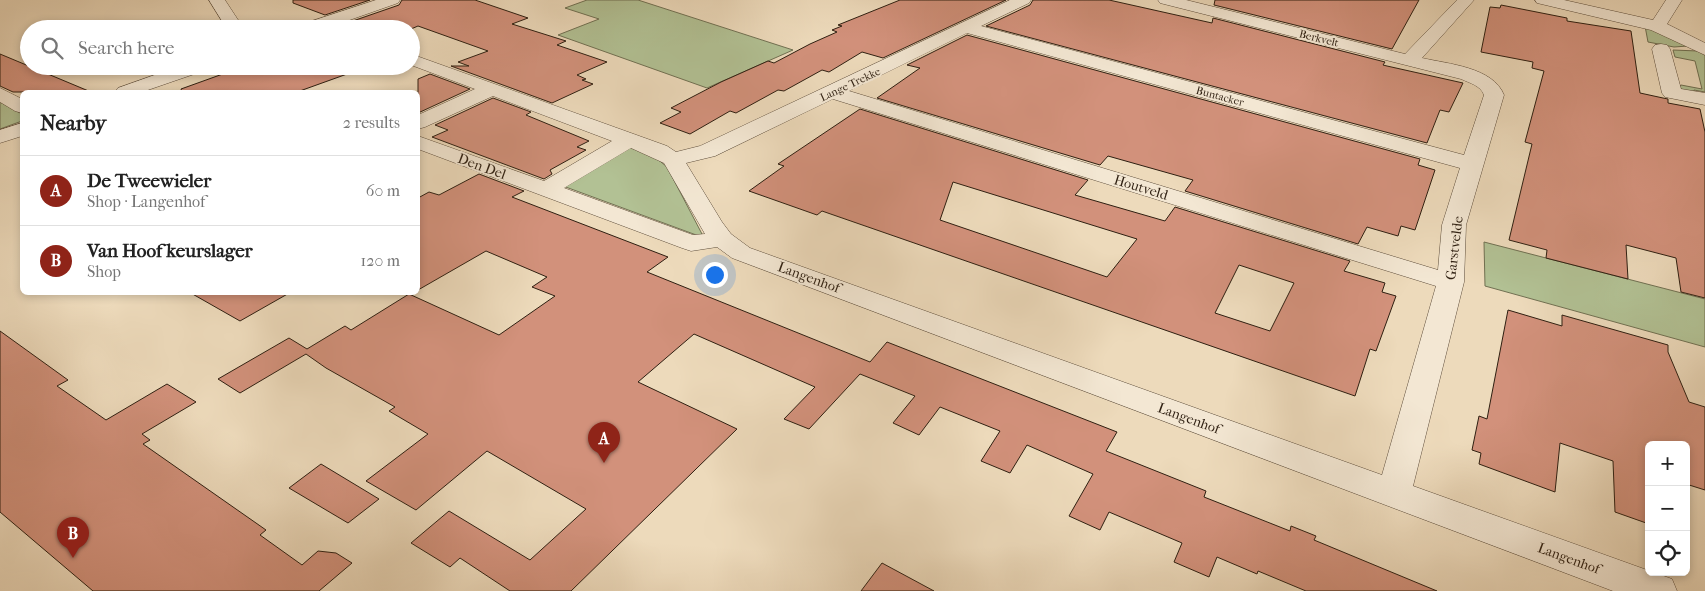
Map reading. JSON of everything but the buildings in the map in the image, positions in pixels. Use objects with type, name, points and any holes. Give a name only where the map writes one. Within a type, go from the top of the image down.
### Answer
[{"type":"street","points":[[217,0],[230,20]]},
{"type":"street","points":[[337,20],[392,0]]},
{"type":"street","name":"Lange Trekke","points":[[673,159],[707,151],[968,28],[1023,0]]},
{"type":"street","name":"Berkvelt","points":[[1166,0],[1409,60]]},
{"type":"street","points":[[1409,60],[1466,0]]},
{"type":"street","points":[[1543,0],[1657,26],[1705,50]]},
{"type":"street","points":[[1657,26],[1674,0]]},
{"type":"street","points":[[1228,15],[1243,5]]},
{"type":"street","name":"Buntacker","points":[[968,28],[1472,164]]},
{"type":"street","points":[[1661,49],[1672,93],[1705,99]]},
{"type":"street","name":"Garstvelde","points":[[1394,494],[1451,282],[1454,225],[1494,94],[1486,83],[1468,75],[1409,60]]},
{"type":"street","points":[[420,62],[659,151],[673,159]]},
{"type":"street","points":[[131,90],[173,75]]},
{"type":"street","points":[[420,122],[492,89]]},
{"type":"street","name":"Houtveld","points":[[832,92],[1451,282]]},
{"type":"street","points":[[0,94],[20,105]]},
{"type":"street","points":[[0,137],[20,130]]},
{"type":"street","points":[[546,189],[629,140]]},
{"type":"street","name":"Den Del","points":[[420,143],[546,189]]},
{"type":"street","name":"Langenhof","points":[[673,159],[711,225],[722,239],[741,253],[1658,591]]},
{"type":"street","points":[[546,189],[692,243],[722,239]]},
{"type":"green space","points":[[587,0],[638,0],[793,50],[707,88],[558,35],[599,19],[565,8]]},
{"type":"green space","points":[[1645,26],[1688,46],[1674,47],[1648,42]]},
{"type":"green space","points":[[1673,50],[1698,51],[1705,55],[1705,92],[1694,90],[1694,94],[1681,91],[1679,88],[1681,85],[1702,89],[1695,61],[1675,57]]},
{"type":"green space","points":[[0,102],[20,113],[20,122],[0,129]]},
{"type":"green space","points":[[629,147],[655,157],[667,167],[702,234],[699,236],[563,186]]},
{"type":"green space","points":[[1484,242],[1705,299],[1705,347],[1485,286]]},
{"type":"place","name":"De Tweewieler","points":[[604,463]]},
{"type":"place","name":"Van Hoof keurslager","points":[[73,558]]}]
